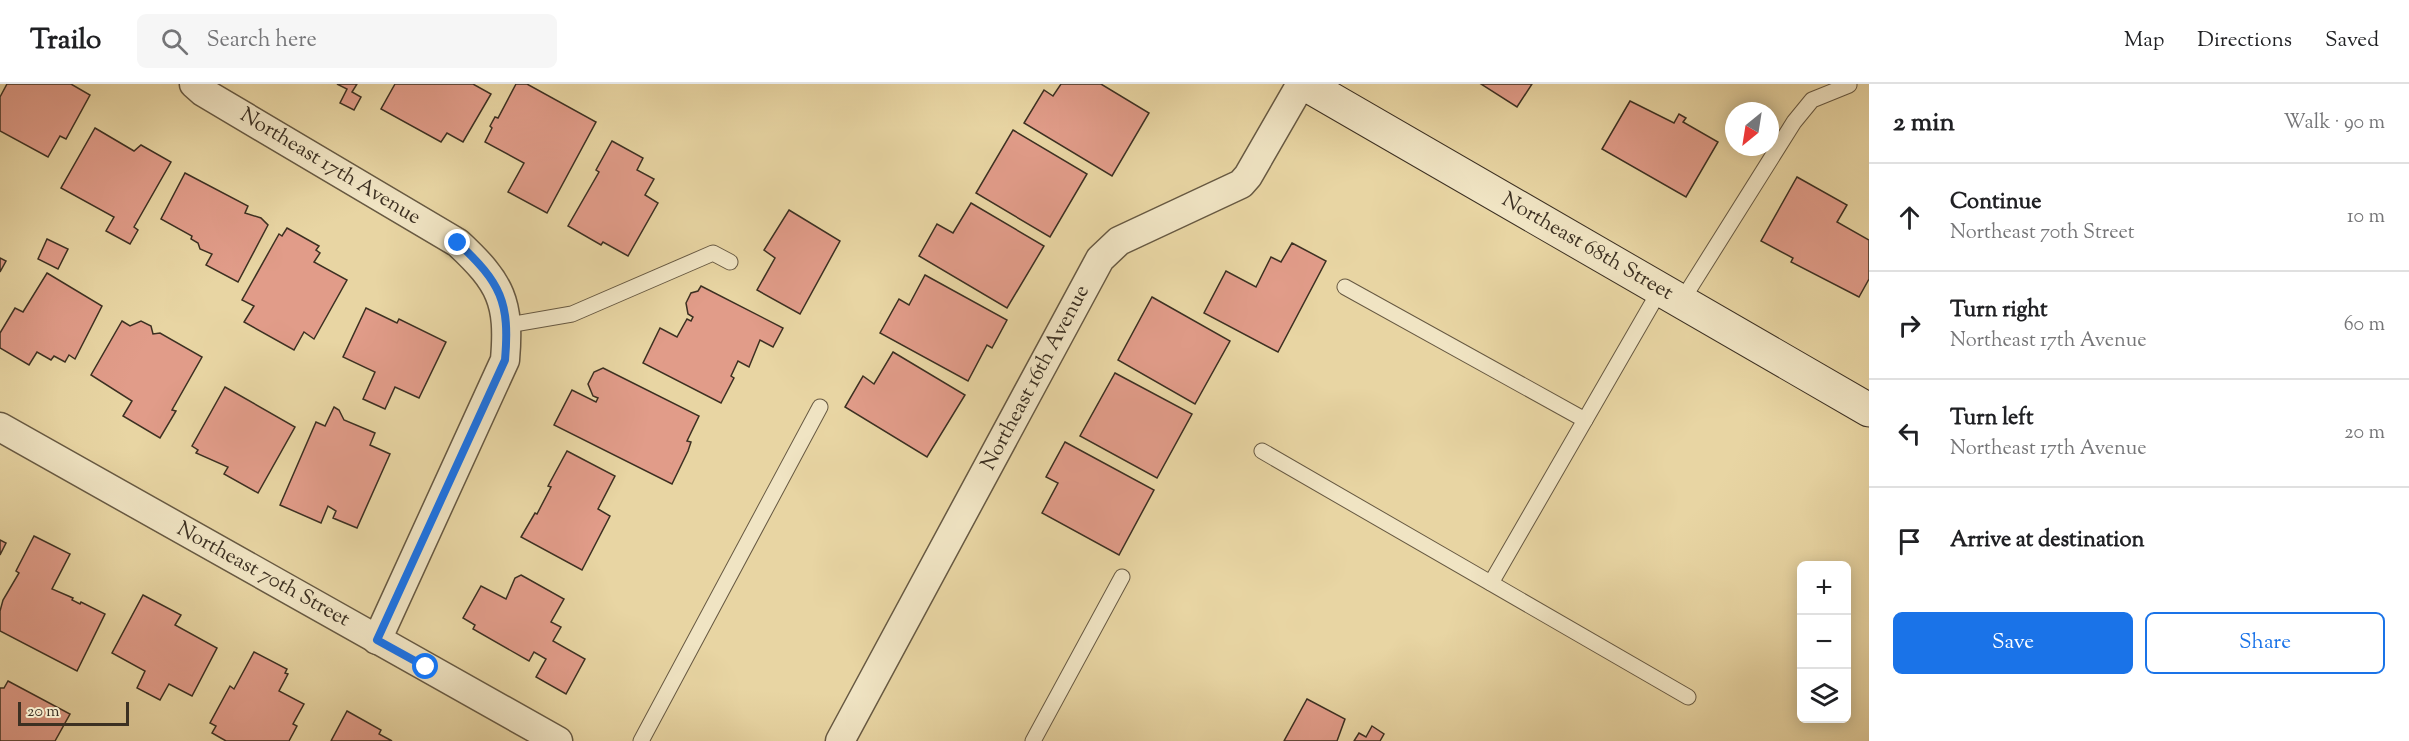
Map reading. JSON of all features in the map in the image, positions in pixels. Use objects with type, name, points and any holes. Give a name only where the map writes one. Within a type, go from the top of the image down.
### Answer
[{"type":"street","name":"Northeast 17th Avenue","points":[[194,84],[203,92],[458,243],[486,269],[501,295],[508,325],[505,360],[377,640]]},
{"type":"street","name":"Northeast 68th Street","points":[[1303,84],[1869,410]]},
{"type":"street","name":"Northeast 16th Avenue","points":[[840,741],[1100,259],[1119,241],[1241,184],[1303,84]]},
{"type":"street","name":"Northeast 70th Street","points":[[0,427],[558,741]]},
{"type":"lane","points":[[1491,583],[1585,420],[1794,122],[1812,100],[1849,85]]},
{"type":"lane","points":[[508,325],[572,314],[713,253],[730,262]]},
{"type":"lane","points":[[1345,287],[1585,420]]},
{"type":"lane","points":[[641,741],[820,407]]},
{"type":"lane","points":[[1262,451],[1688,697]]},
{"type":"lane","points":[[1033,741],[1122,577]]},
{"type":"building","points":[[7,84],[71,84],[90,95],[66,139],[60,136],[48,157],[0,131],[0,97]]},
{"type":"building","points":[[337,84],[357,84],[352,92],[361,97],[354,110],[340,103],[347,89]]},
{"type":"building","points":[[395,84],[473,84],[491,94],[463,142],[447,133],[441,142],[381,109]]},
{"type":"building","points":[[516,84],[527,84],[596,122],[547,213],[508,192],[524,163],[485,142],[492,128],[490,126],[495,117],[498,118]]},
{"type":"building","points":[[1061,84],[1101,84],[1149,113],[1112,176],[1024,123],[1044,90],[1053,96]]},
{"type":"building","points":[[1481,84],[1532,84],[1517,107]]},
{"type":"building","points":[[1630,101],[1674,123],[1679,114],[1686,118],[1683,122],[1718,142],[1686,197],[1602,149]]},
{"type":"building","points":[[95,128],[134,151],[141,145],[171,162],[134,227],[138,230],[130,244],[106,231],[114,217],[61,188]]},
{"type":"building","points":[[1013,130],[1087,174],[1050,237],[976,193]]},
{"type":"building","points":[[612,141],[643,158],[637,170],[654,179],[645,195],[658,203],[628,256],[603,242],[601,245],[568,226],[599,172],[596,170]]},
{"type":"building","points":[[185,173],[248,206],[245,213],[261,218],[268,225],[238,282],[206,265],[212,254],[200,249],[198,243],[191,239],[192,236],[161,219]]},
{"type":"building","points":[[1797,177],[1847,205],[1837,222],[1869,240],[1869,279],[1859,297],[1791,262],[1793,258],[1761,241]]},
{"type":"building","points":[[971,203],[1044,246],[1007,308],[919,256],[937,224],[953,233]]},
{"type":"building","points":[[789,210],[840,241],[800,314],[757,290],[775,258],[764,250]]},
{"type":"building","points":[[287,228],[319,246],[316,250],[320,253],[314,262],[347,280],[314,339],[304,332],[294,350],[244,322],[254,306],[242,300],[279,234],[282,236]]},
{"type":"building","points":[[47,239],[68,249],[58,269],[38,259]]},
{"type":"building","points":[[1292,243],[1326,261],[1278,352],[1204,313],[1226,271],[1256,287],[1271,257],[1281,262]]},
{"type":"building","points":[[0,258],[6,261],[0,272]]},
{"type":"building","points":[[47,273],[102,306],[75,359],[69,355],[65,362],[54,356],[51,360],[37,352],[29,365],[0,348],[0,333],[15,308],[23,312]]},
{"type":"building","points":[[925,275],[1007,320],[992,348],[987,345],[968,381],[880,333],[899,299],[909,305]]},
{"type":"building","points":[[701,286],[783,328],[773,347],[760,340],[749,367],[738,361],[731,376],[734,378],[721,403],[643,363],[660,328],[677,337],[687,319],[691,321],[693,317],[688,314],[686,303],[691,293],[698,291]]},
{"type":"building","points":[[1152,297],[1230,341],[1195,404],[1118,360]]},
{"type":"building","points":[[366,308],[397,323],[399,319],[446,342],[419,398],[395,387],[385,409],[363,399],[375,372],[343,357]]},
{"type":"building","points":[[122,321],[130,326],[141,321],[151,326],[153,334],[160,333],[202,357],[172,410],[176,411],[160,438],[123,416],[132,401],[91,375]]},
{"type":"building","points":[[893,352],[965,395],[927,457],[845,407],[863,376],[874,384]]},
{"type":"building","points":[[603,368],[699,416],[687,441],[691,442],[688,451],[672,484],[554,425],[572,390],[596,402],[598,398],[593,396],[588,384],[594,372]]},
{"type":"building","points":[[1115,373],[1192,414],[1157,478],[1080,436]]},
{"type":"building","points":[[225,387],[295,427],[258,493],[224,474],[228,467],[196,453],[198,450],[192,446]]},
{"type":"building","points":[[334,407],[339,410],[344,420],[375,433],[370,445],[390,454],[357,528],[333,518],[336,511],[328,506],[321,523],[280,505],[316,422],[325,426]]},
{"type":"building","points":[[1065,442],[1154,490],[1119,555],[1042,513],[1058,483],[1046,477]]},
{"type":"building","points":[[567,451],[615,476],[598,509],[610,516],[582,570],[521,537],[535,513],[537,514],[551,487],[548,486]]},
{"type":"building","points":[[34,536],[70,554],[52,589],[105,614],[77,671],[0,631],[0,611],[3,600],[19,573],[16,571]]},
{"type":"building","points":[[0,540],[6,543],[0,555]]},
{"type":"building","points":[[521,575],[564,599],[551,622],[561,627],[553,641],[585,659],[566,694],[536,677],[546,659],[534,652],[529,661],[473,629],[475,625],[463,618],[481,586],[506,599],[515,578]]},
{"type":"building","points":[[143,595],[181,615],[175,625],[217,648],[192,696],[169,684],[160,700],[137,688],[145,671],[112,653]]},
{"type":"building","points":[[254,652],[287,669],[285,673],[288,674],[279,691],[304,704],[293,724],[297,726],[289,741],[226,741],[212,733],[216,726],[210,723],[230,686],[234,689]]},
{"type":"building","points":[[8,681],[70,714],[55,741],[0,741],[0,688],[4,688]]},
{"type":"building","points":[[1307,699],[1345,719],[1337,741],[1284,741]]},
{"type":"building","points":[[347,711],[381,730],[379,734],[392,741],[331,741]]},
{"type":"building","points":[[1372,726],[1384,734],[1380,741],[1354,741],[1359,733],[1366,737]]},
{"type":"route","points":[[426,667],[377,640],[505,360],[508,325],[501,295],[486,269],[458,243]]}]
